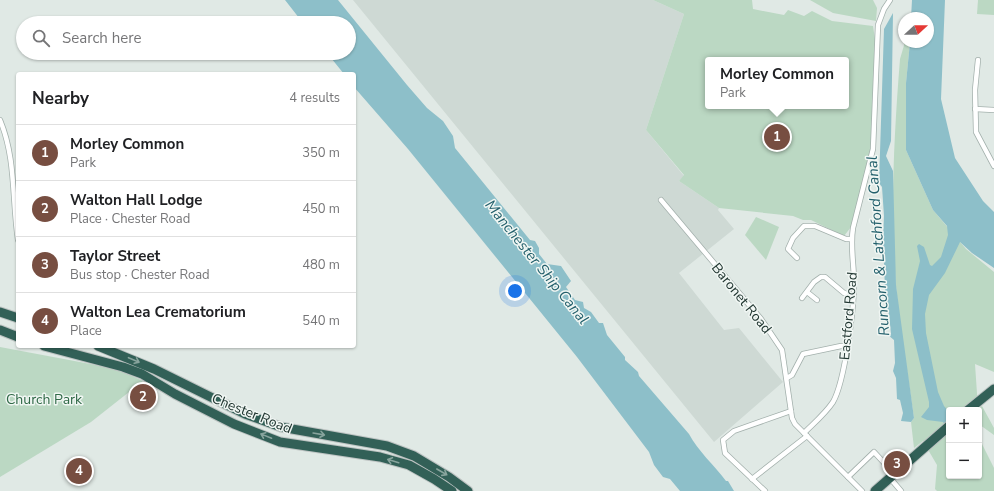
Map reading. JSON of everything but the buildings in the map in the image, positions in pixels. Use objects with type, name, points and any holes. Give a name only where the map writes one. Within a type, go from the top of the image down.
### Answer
[{"type":"highway","points":[[0,312],[16,317]]},
{"type":"highway","points":[[0,330],[16,336]]},
{"type":"highway","name":"Chester Road","points":[[52,348],[123,367],[142,374],[179,396],[234,424],[280,442],[380,456],[409,465],[434,478],[452,491]]},
{"type":"highway","name":"Chester Road","points":[[103,348],[154,368],[245,414],[281,427],[388,446],[414,456],[450,477],[468,491]]},
{"type":"highway","points":[[972,407],[994,389]]},
{"type":"highway","points":[[875,491],[946,429]]},
{"type":"street","name":"Eastford Road","points":[[752,479],[805,434],[820,417],[833,400],[843,371],[853,296],[851,239],[873,149],[878,25],[884,9],[890,0]]},
{"type":"street","points":[[978,60],[975,109],[976,132],[994,166]]},
{"type":"street","points":[[975,109],[994,110]]},
{"type":"street","points":[[0,120],[8,137],[16,228]]},
{"type":"street","name":"Baronet Road","points":[[661,200],[761,319],[782,350],[791,411]]},
{"type":"street","points":[[797,258],[788,249],[793,238],[804,226],[815,226],[846,239],[851,239]]},
{"type":"street","points":[[802,298],[818,278],[823,277],[828,279],[844,293],[853,296]]},
{"type":"street","points":[[806,292],[816,300]]},
{"type":"street","points":[[787,378],[792,375],[803,354],[847,346]]},
{"type":"street","points":[[765,491],[725,453],[723,440],[734,432],[791,411],[796,424],[862,491]]},
{"type":"street","points":[[848,477],[874,452],[887,466]]},
{"type":"street","points":[[890,478],[901,491]]},
{"type":"shaded area","points":[[353,0],[653,0],[684,14],[646,130],[684,176],[679,181],[719,208],[718,210],[734,229],[679,273],[724,330],[739,328],[783,382],[714,442]]},
{"type":"green space","points":[[653,0],[752,0],[753,9],[784,15],[788,10],[804,16],[812,11],[832,21],[873,26],[875,39],[873,149],[853,228],[851,227],[844,236],[811,220],[803,220],[793,216],[719,208],[679,181],[684,175],[646,130],[684,14]]},
{"type":"green space","points":[[810,0],[873,0],[877,8],[876,21],[833,13]]},
{"type":"green space","points":[[978,0],[994,0],[994,15],[977,14]]},
{"type":"green space","points":[[903,48],[909,48],[906,83],[906,150],[933,210],[966,249],[994,272],[994,372],[975,364],[978,407],[946,407],[946,479],[982,479],[982,444],[994,468],[994,491],[937,491],[935,489],[937,465],[923,441],[914,448],[911,422],[914,418],[900,319],[894,258],[893,201],[900,59]]},
{"type":"green space","points":[[756,217],[779,227],[766,260],[745,235]]},
{"type":"green space","name":"Church Park","points":[[0,347],[117,369],[143,381],[91,422],[0,477]]},
{"type":"green space","points":[[982,406],[994,428],[994,435],[982,426],[982,407],[980,407]]},
{"type":"water","points":[[285,0],[338,0],[351,16],[298,16]]},
{"type":"water","points":[[912,0],[945,0],[941,99],[955,158],[983,201],[994,212],[994,268],[972,253],[960,242],[945,273],[929,295],[925,314],[926,333],[938,392],[946,408],[946,426],[943,422],[927,420],[921,417],[929,407],[929,402],[912,329],[913,289],[920,261],[917,246],[919,244],[924,247],[930,265],[932,266],[941,257],[948,235],[947,226],[933,210],[906,150],[906,83],[909,48],[934,48],[934,12],[911,12]]},
{"type":"water","points":[[893,13],[891,141],[886,156],[893,171],[896,285],[914,418],[911,422],[901,421],[903,413],[900,400],[897,399],[896,378],[893,371],[895,363],[894,340],[888,335],[891,334],[889,314],[886,309],[883,240],[884,216],[882,187],[879,183],[884,29]]},
{"type":"water","name":"Manchester Ship Canal","points":[[356,22],[427,108],[443,121],[453,136],[455,148],[530,240],[535,241],[539,248],[539,254],[547,264],[561,266],[571,281],[566,287],[575,300],[583,302],[584,308],[591,312],[599,323],[603,323],[607,335],[625,357],[625,360],[638,372],[639,376],[689,434],[701,452],[726,481],[728,481],[734,491],[680,491],[670,479],[663,477],[654,465],[649,452],[577,357],[408,149],[356,89],[356,72],[342,72],[333,60],[356,60]]},
{"type":"place","name":"Morley Common","points":[[777,137]]},
{"type":"place","name":"Walton Hall Lodge","points":[[143,397]]},
{"type":"place","name":"Taylor Street","points":[[897,464]]},
{"type":"place","name":"Walton Lea Crematorium","points":[[79,471]]},
{"type":"water label","name":"Runcorn & Latchford Canal","points":[[878,246]]}]
